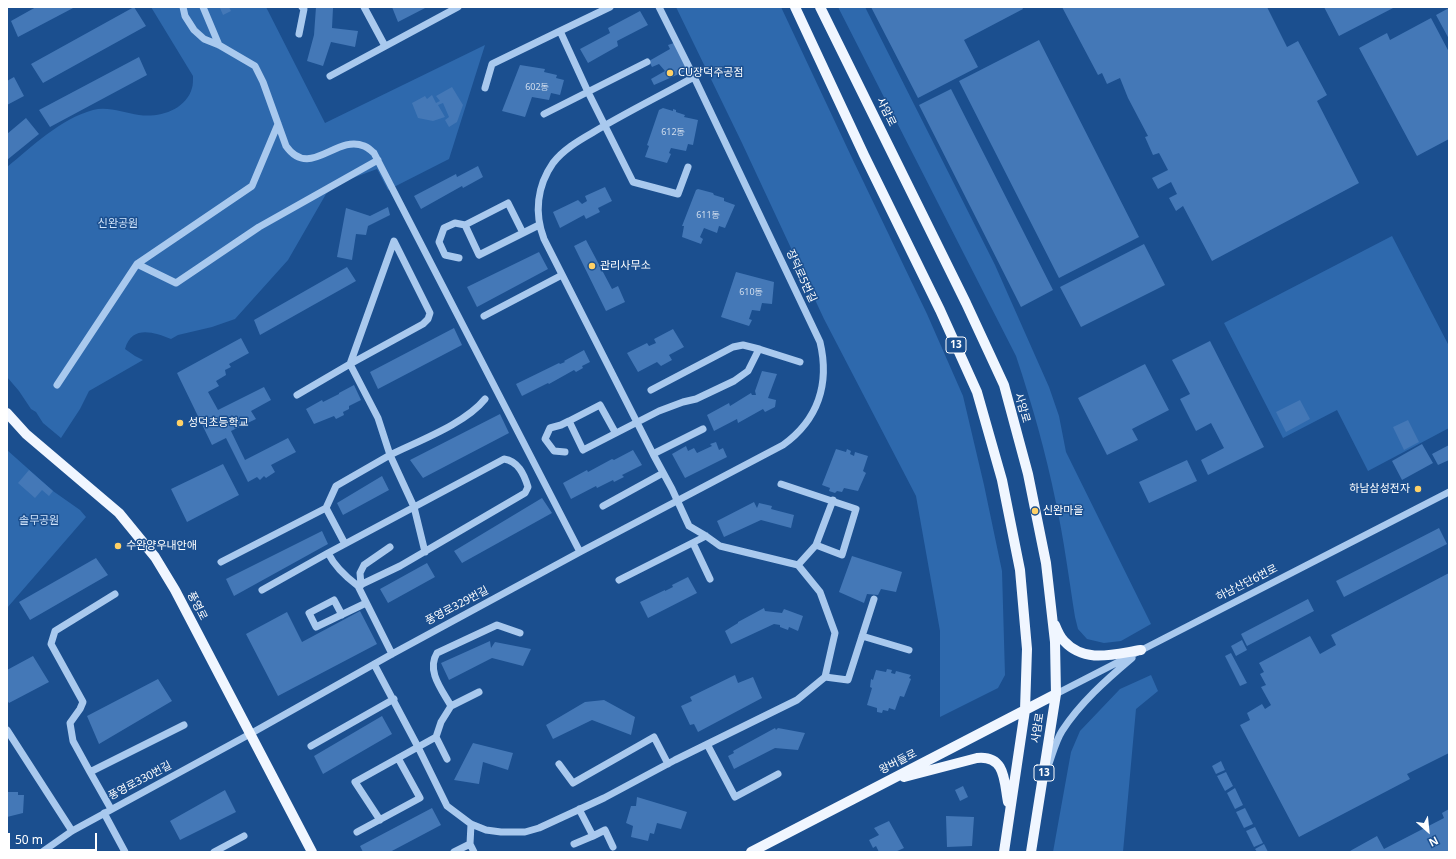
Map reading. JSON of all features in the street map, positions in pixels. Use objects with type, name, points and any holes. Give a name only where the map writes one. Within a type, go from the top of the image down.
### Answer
[{"type":"main road","name":"사암로","points":[[795,7],[864,155],[940,310],[978,392],[1002,480],[1020,570],[1027,649],[1025,710],[1004,852]]},
{"type":"main road","name":"사암로","points":[[820,7],[966,303],[1004,386],[1028,474],[1046,563],[1055,642],[1056,694],[1032,852]]},
{"type":"main road","name":"풍영로","points":[[7,413],[26,434],[119,513],[155,557],[176,590],[312,852]]},
{"type":"main road","points":[[1053,621],[1063,641],[1083,655],[1097,656],[1141,650]]},
{"type":"main road","name":"왕버들로","points":[[751,852],[1056,694]]},
{"type":"main road","points":[[887,782],[977,758],[989,758],[997,764],[1002,772],[1010,811]]},
{"type":"street","points":[[183,7],[185,16],[194,30],[204,39],[219,45],[255,66],[263,82],[286,146],[292,154],[303,159],[310,160],[329,151],[350,144],[364,146],[374,153],[580,552]]},
{"type":"street","points":[[203,7],[219,45]]},
{"type":"street","points":[[299,34],[304,9],[302,7]]},
{"type":"street","points":[[364,7],[385,46]]},
{"type":"street","points":[[330,76],[458,7]]},
{"type":"street","points":[[486,88],[492,64],[610,7]]},
{"type":"street","name":"장덕로5번길","points":[[659,7],[694,77],[820,342],[824,363],[821,394],[816,406],[794,437],[783,445],[677,500]]},
{"type":"street","points":[[560,31],[588,92],[633,182],[678,194],[688,167]]},
{"type":"street","points":[[544,114],[647,62]]},
{"type":"street","points":[[374,664],[394,699],[447,806],[471,824],[486,830],[501,832],[525,832],[539,828],[579,809],[797,700],[825,677],[835,633],[820,592],[798,565],[720,546],[689,526],[544,239],[539,225],[539,191],[554,162],[576,142],[694,77]]},
{"type":"street","points":[[57,385],[137,264],[252,186],[278,124]]},
{"type":"street","points":[[137,264],[176,283],[259,227],[378,160]]},
{"type":"street","points":[[460,258],[445,255],[439,242],[444,228],[455,223],[464,224],[508,203],[523,233]]},
{"type":"street","points":[[464,224],[479,255],[539,225]]},
{"type":"street","points":[[297,395],[350,364],[423,324],[428,319],[430,313],[394,241],[350,364],[378,418],[390,455],[414,507],[425,552]]},
{"type":"street","points":[[484,316],[562,275]]},
{"type":"street","points":[[650,390],[732,347],[743,345],[800,362]]},
{"type":"street","points":[[569,421],[583,450],[615,432],[669,406],[696,399],[744,375],[748,371],[759,349]]},
{"type":"street","points":[[220,562],[326,508],[336,486],[390,455],[462,420],[485,400]]},
{"type":"street","points":[[565,452],[554,451],[545,439],[550,428],[561,425],[600,405],[615,432]]},
{"type":"street","points":[[653,454],[703,429]]},
{"type":"street","points":[[262,590],[504,459],[513,462],[517,466],[528,487],[525,493],[425,552],[360,586]]},
{"type":"street","points":[[603,506],[663,473]]},
{"type":"street","points":[[781,484],[833,500],[856,510],[842,555],[816,545]]},
{"type":"street","name":"하남산단6번로","points":[[1056,694],[1449,492]]},
{"type":"street","name":"풍영로329번길","points":[[250,734],[392,654],[677,500]]},
{"type":"street","points":[[798,565],[816,545],[833,500]]},
{"type":"street","points":[[326,508],[345,544]]},
{"type":"street","points":[[619,580],[706,536]]},
{"type":"street","points":[[693,542],[710,579]]},
{"type":"street","points":[[390,546],[364,565],[360,573],[360,586],[366,603],[392,654]]},
{"type":"street","points":[[328,553],[332,562],[346,577],[360,586]]},
{"type":"street","points":[[111,809],[74,741],[70,723],[83,702],[51,644],[55,631],[115,594]]},
{"type":"street","points":[[825,677],[848,680],[874,599]]},
{"type":"street","points":[[342,615],[334,600],[309,613],[316,627],[342,615],[366,603]]},
{"type":"street","points":[[451,706],[435,677],[432,660],[437,653],[497,625],[520,633]]},
{"type":"street","points":[[862,636],[909,650]]},
{"type":"street","points":[[1042,782],[1061,733],[1099,686],[1141,650]]},
{"type":"street","points":[[380,820],[355,782],[436,737],[441,722],[451,706],[479,692]]},
{"type":"street","points":[[311,746],[394,699]]},
{"type":"street","points":[[90,772],[184,724]]},
{"type":"street","points":[[7,730],[72,831]]},
{"type":"street","name":"풍영로330번길","points":[[42,852],[72,831],[250,734]]},
{"type":"street","points":[[436,737],[448,759]]},
{"type":"street","points":[[560,764],[573,783],[654,737],[668,764]]},
{"type":"street","points":[[707,744],[736,797],[778,774]]},
{"type":"street","points":[[357,832],[420,798],[398,758]]},
{"type":"street","points":[[579,809],[593,836]]},
{"type":"street","points":[[104,813],[125,852]]},
{"type":"street","points":[[471,824],[470,844],[474,852]]},
{"type":"street","points":[[574,844],[604,830],[613,847]]},
{"type":"street","points":[[214,852],[244,836]]},
{"type":"street","points":[[454,852],[470,844]]},
{"type":"green space","name":"신완공원","points":[[151,7],[266,7],[325,123],[485,45],[449,159],[388,190],[377,169],[342,182],[326,194],[288,260],[235,319],[212,327],[178,335],[171,339],[157,334],[144,332],[133,336],[128,341],[125,349],[143,360],[89,391],[80,409],[61,438],[43,423],[36,412],[31,409],[7,377],[7,167],[58,126],[81,114],[93,110],[104,109],[147,116],[163,114],[171,111],[184,102],[189,96],[192,88],[193,76]]},
{"type":"green space","points":[[676,7],[781,7],[927,314],[963,396],[1002,571],[1005,675],[998,688],[940,717],[940,631],[916,496],[824,319],[742,143]]},
{"type":"green space","points":[[838,7],[865,7],[995,265],[1049,387],[1059,416],[1066,452],[1151,624],[1121,641],[1104,643],[1087,639],[1078,629],[1062,531],[1048,466],[1028,392],[1016,356]]},
{"type":"green space","points":[[1392,236],[1449,346],[1449,428],[1368,471],[1337,410],[1283,438],[1224,323]]},
{"type":"green space","name":"솔무공원","points":[[7,450],[53,491],[80,510],[86,517],[7,608]]},
{"type":"green space","points":[[1151,675],[1158,691],[1136,709],[1123,852],[1053,852],[1071,752],[1080,731],[1120,689]]},
{"type":"building","points":[[36,7],[75,7],[18,37],[11,21]]},
{"type":"building","points":[[134,7],[146,26],[43,83],[31,64]]},
{"type":"building","points":[[229,7],[231,11],[223,15],[220,8]]},
{"type":"building","points":[[316,7],[333,8],[332,28],[358,31],[355,47],[331,42],[323,66],[307,61],[314,35]]},
{"type":"building","points":[[392,7],[427,7],[398,22]]},
{"type":"building","points":[[871,7],[1022,7],[1023,9],[964,40],[978,67],[918,98]]},
{"type":"building","points":[[1062,7],[1267,7],[1287,47],[1298,41],[1327,95],[1317,101],[1359,183],[1212,261],[1183,206],[1176,211],[1169,198],[1177,194],[1171,182],[1158,189],[1152,178],[1168,170],[1159,153],[1153,155],[1145,137],[1148,136],[1128,98],[1120,78],[1107,84],[1102,73],[1098,75]]},
{"type":"building","points":[[1324,7],[1395,7],[1339,36]]},
{"type":"building","points":[[1449,8],[1449,39],[1436,15]]},
{"type":"building","points":[[640,11],[648,25],[617,41],[618,46],[588,63],[580,49],[610,33],[608,28]]},
{"type":"building","points":[[1431,18],[1449,52],[1449,139],[1417,156],[1359,48],[1387,33],[1390,40]]},
{"type":"building","points":[[1039,40],[1139,237],[1059,278],[959,81]]},
{"type":"building","points":[[674,43],[688,70],[654,85],[651,79],[665,71],[659,64],[652,67],[649,61],[670,49],[668,45]]},
{"type":"building","points":[[139,57],[147,75],[50,127],[39,110]]},
{"type":"building","points":[[520,65],[545,69],[544,72],[557,75],[556,78],[564,80],[560,95],[551,93],[549,100],[532,97],[525,117],[502,111]]},
{"type":"building","points":[[14,77],[24,96],[7,105],[7,81]]},
{"type":"building","points":[[452,87],[463,105],[457,122],[449,127],[445,120],[449,117],[443,103],[438,105],[445,117],[433,121],[418,118],[412,103],[425,96],[427,99],[432,95],[436,103],[440,101],[436,96]]},
{"type":"building","points":[[951,89],[1053,290],[1021,307],[919,105]]},
{"type":"building","points":[[663,108],[673,111],[673,109],[676,110],[676,112],[685,115],[684,117],[698,120],[693,145],[688,144],[686,151],[671,148],[669,153],[671,154],[667,163],[645,157],[649,146],[647,145],[659,110]]},
{"type":"building","points":[[26,118],[39,134],[7,160],[7,134]]},
{"type":"building","points":[[478,166],[483,177],[463,188],[462,186],[421,209],[414,196],[456,174],[457,177]]},
{"type":"building","points":[[605,187],[612,201],[598,208],[600,212],[586,219],[584,215],[560,228],[553,212],[578,200],[582,204],[587,201],[585,196]]},
{"type":"building","points":[[698,189],[713,193],[714,195],[724,198],[724,201],[735,205],[725,228],[719,226],[717,233],[704,228],[700,237],[703,239],[701,244],[682,237],[684,226],[682,226],[696,190]]},
{"type":"building","points":[[388,207],[390,215],[368,226],[366,235],[356,234],[352,260],[337,257],[346,208],[370,216]]},
{"type":"building","name":"관리사무소","points":[[586,240],[612,289],[618,286],[625,302],[606,311],[574,246]]},
{"type":"building","points":[[1144,244],[1165,285],[1081,327],[1060,287]]},
{"type":"building","points":[[539,252],[548,269],[477,307],[467,287]]},
{"type":"building","points":[[347,267],[356,281],[260,335],[254,320]]},
{"type":"building","points":[[736,272],[774,282],[772,304],[762,303],[760,311],[752,310],[749,319],[752,320],[749,326],[721,317]]},
{"type":"building","points":[[454,328],[462,345],[378,389],[370,372]]},
{"type":"building","points":[[673,329],[684,347],[669,355],[672,360],[661,366],[657,362],[638,372],[627,353],[647,343],[649,346],[656,343],[654,339]]},
{"type":"building","points":[[241,338],[249,353],[229,364],[231,367],[225,370],[226,375],[216,381],[219,386],[208,392],[218,410],[264,387],[271,400],[251,411],[256,419],[231,431],[245,460],[288,438],[296,452],[271,465],[275,472],[266,478],[264,476],[260,480],[257,477],[248,482],[226,438],[212,445],[177,373]]},
{"type":"building","points":[[1210,341],[1264,447],[1208,475],[1201,460],[1224,448],[1211,423],[1196,431],[1180,399],[1190,394],[1172,360]]},
{"type":"building","points":[[584,350],[590,362],[582,366],[583,368],[576,372],[574,370],[549,384],[548,383],[522,396],[516,384],[559,363],[565,362],[564,361]]},
{"type":"building","points":[[1145,364],[1169,410],[1132,429],[1138,440],[1107,455],[1078,398]]},
{"type":"building","points":[[762,371],[777,374],[768,398],[776,400],[775,407],[765,412],[763,409],[738,423],[737,419],[714,431],[707,415],[729,403],[730,406],[751,393],[752,395],[756,395],[755,391]]},
{"type":"building","points":[[354,385],[361,400],[349,406],[349,409],[343,412],[344,415],[336,419],[334,416],[314,424],[306,409],[322,400],[323,402],[339,394]]},
{"type":"building","points":[[1300,400],[1310,419],[1286,432],[1276,412]]},
{"type":"building","points":[[500,414],[509,433],[423,478],[410,460]]},
{"type":"building","points":[[1408,420],[1419,442],[1404,450],[1393,427]]},
{"type":"building","points":[[716,442],[719,450],[723,448],[727,457],[685,478],[672,454],[686,446],[688,451],[694,448],[697,453],[712,446],[710,444]]},
{"type":"building","points":[[1422,444],[1433,463],[1402,480],[1392,461]]},
{"type":"building","points":[[1449,445],[1449,460],[1438,465],[1432,454]]},
{"type":"building","points":[[836,449],[846,452],[847,449],[851,451],[850,454],[854,456],[855,452],[868,456],[863,471],[866,473],[858,491],[844,488],[842,492],[837,491],[835,493],[829,491],[830,488],[822,485]]},
{"type":"building","points":[[633,450],[642,465],[622,475],[624,477],[614,482],[613,480],[597,488],[596,486],[571,499],[563,483],[587,470],[588,472]]},
{"type":"building","points":[[1187,460],[1197,481],[1149,503],[1139,482]]},
{"type":"building","points":[[223,464],[239,495],[187,522],[171,489]]},
{"type":"building","points":[[29,470],[53,491],[49,496],[42,490],[35,498],[18,483]]},
{"type":"building","points":[[382,476],[389,490],[343,515],[337,503]]},
{"type":"building","points":[[542,498],[552,513],[462,563],[454,551]]},
{"type":"building","points":[[754,502],[757,508],[759,503],[772,506],[771,509],[794,515],[791,528],[761,520],[724,537],[717,521]]},
{"type":"building","points":[[1439,528],[1447,544],[1344,597],[1336,581]]},
{"type":"building","points":[[322,531],[328,544],[234,596],[226,579]]},
{"type":"building","points":[[852,556],[902,572],[896,592],[881,589],[878,595],[867,594],[864,603],[839,592]]},
{"type":"building","points":[[96,558],[108,575],[30,620],[19,602]]},
{"type":"building","points":[[427,563],[435,577],[388,603],[380,589]]},
{"type":"building","points":[[1449,573],[1449,753],[1407,774],[1410,779],[1299,837],[1240,725],[1250,720],[1247,713],[1262,704],[1265,709],[1271,705],[1261,687],[1266,685],[1260,674],[1264,672],[1259,663],[1310,636],[1320,654],[1336,645],[1331,635]]},
{"type":"building","points":[[688,577],[697,593],[648,618],[640,602],[673,587],[672,585]]},
{"type":"building","points":[[1308,599],[1314,611],[1247,646],[1241,634]]},
{"type":"building","points":[[764,608],[765,611],[782,613],[784,609],[803,616],[798,631],[789,627],[788,630],[780,627],[780,625],[774,624],[731,644],[725,631]]},
{"type":"building","points":[[360,611],[377,644],[278,696],[246,634],[287,612],[302,642]]},
{"type":"building","points":[[1242,640],[1247,650],[1236,656],[1231,646]]},
{"type":"building","points":[[490,641],[491,648],[495,642],[531,649],[523,666],[492,658],[449,680],[441,663]]},
{"type":"building","points":[[1231,653],[1247,683],[1240,686],[1225,656]]},
{"type":"building","points":[[33,656],[49,682],[9,703],[7,700],[7,670]]},
{"type":"building","points":[[887,669],[892,670],[891,673],[895,674],[896,671],[911,675],[909,678],[911,679],[904,697],[900,696],[895,710],[889,708],[888,711],[883,710],[882,713],[877,712],[877,708],[867,705],[872,688],[870,687],[871,679],[873,680],[876,670],[886,672]]},
{"type":"building","points":[[735,675],[738,683],[753,677],[762,698],[698,732],[694,724],[690,725],[681,706],[692,701],[690,697]]},
{"type":"building","points":[[158,679],[172,701],[99,744],[87,716]]},
{"type":"building","points":[[604,700],[635,717],[631,735],[592,720],[553,739],[546,725],[585,702]]},
{"type":"building","points":[[382,716],[392,734],[323,774],[314,756]]},
{"type":"building","points":[[775,728],[776,730],[778,728],[805,733],[798,750],[775,748],[734,769],[728,756],[734,753],[733,751]]},
{"type":"building","points":[[473,743],[513,753],[508,770],[483,762],[479,784],[454,780]]},
{"type":"building","points":[[1221,761],[1225,770],[1216,774],[1212,766]]},
{"type":"building","points":[[1226,772],[1233,786],[1225,791],[1217,776]]},
{"type":"building","points":[[963,786],[968,797],[960,801],[955,790]]},
{"type":"building","points":[[1235,788],[1243,805],[1235,809],[1227,793]]},
{"type":"building","points":[[225,790],[236,812],[180,840],[170,821]]},
{"type":"building","points":[[7,792],[18,792],[18,795],[24,795],[23,813],[7,817]]},
{"type":"building","points":[[637,797],[687,812],[681,829],[657,823],[654,834],[650,833],[648,841],[631,837],[633,826],[626,823],[631,806],[636,806]]},
{"type":"building","points":[[432,808],[441,825],[390,852],[363,852],[360,846]]},
{"type":"building","points":[[1245,808],[1253,824],[1244,828],[1236,812]]},
{"type":"building","points":[[1449,809],[1449,852],[1350,851],[1377,836],[1384,849],[1444,818],[1442,813]]},
{"type":"building","points":[[946,816],[974,817],[972,846],[947,847]]},
{"type":"building","points":[[889,821],[904,848],[895,852],[879,852],[876,846],[873,848],[869,840],[879,835],[874,828]]},
{"type":"building","points":[[1255,827],[1263,843],[1254,847],[1246,831]]},
{"type":"building","points":[[1264,844],[1268,852],[1257,852],[1255,849]]},
{"type":"place","name":"CU장덕주공점","points":[[670,73]]},
{"type":"place","name":"관리사무소","points":[[592,266]]},
{"type":"place","name":"성덕초등학교","points":[[180,423]]},
{"type":"place","name":"하남삼성전자","points":[[1418,489]]},
{"type":"place","name":"신완마을","points":[[1035,511]]},
{"type":"place","name":"수완양우내안애","points":[[118,546]]}]
